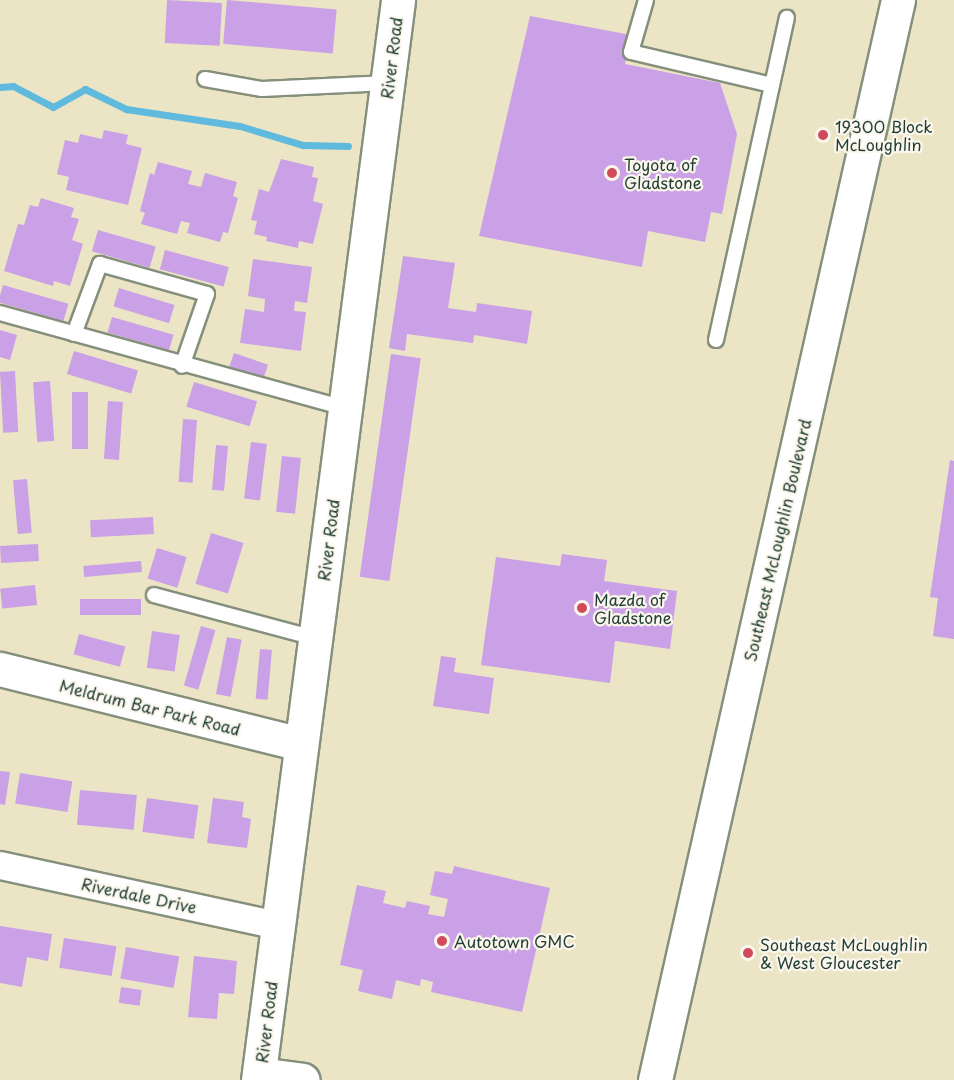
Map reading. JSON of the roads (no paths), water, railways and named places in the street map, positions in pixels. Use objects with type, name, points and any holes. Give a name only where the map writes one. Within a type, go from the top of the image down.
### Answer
[{"type":"street","name":"River Road","points":[[259,1077],[300,744],[398,0]]},
{"type":"street","name":"Southeast McLoughlin Boulevard","points":[[655,1080],[898,0]]},
{"type":"street","name":"Meldrum Bar Park Road","points":[[0,669],[300,744]]},
{"type":"street","name":"Riverdale Drive","points":[[0,865],[278,925]]},
{"type":"street","points":[[259,1077],[303,1080]]},
{"type":"lane","points":[[646,0],[631,52],[772,85]]},
{"type":"lane","points":[[716,340],[787,18]]},
{"type":"lane","points":[[204,79],[262,89],[388,83]]},
{"type":"lane","points":[[74,334],[100,264],[207,294],[182,366]]},
{"type":"lane","points":[[0,313],[182,366],[345,408]]},
{"type":"lane","points":[[154,595],[315,638]]},
{"type":"waterway","points":[[0,87],[13,86],[53,107],[85,89],[126,109],[240,126],[303,145],[348,146]]},
{"type":"place","name":"19300 Block McLoughlin","points":[[823,135]]},
{"type":"place","name":"Toyota of Gladstone","points":[[612,173]]},
{"type":"place","name":"Mazda of Gladstone","points":[[582,608]]},
{"type":"place","name":"Autotown GMC","points":[[442,941]]},
{"type":"place","name":"Southeast McLoughlin & West Gloucester","points":[[748,953]]}]
